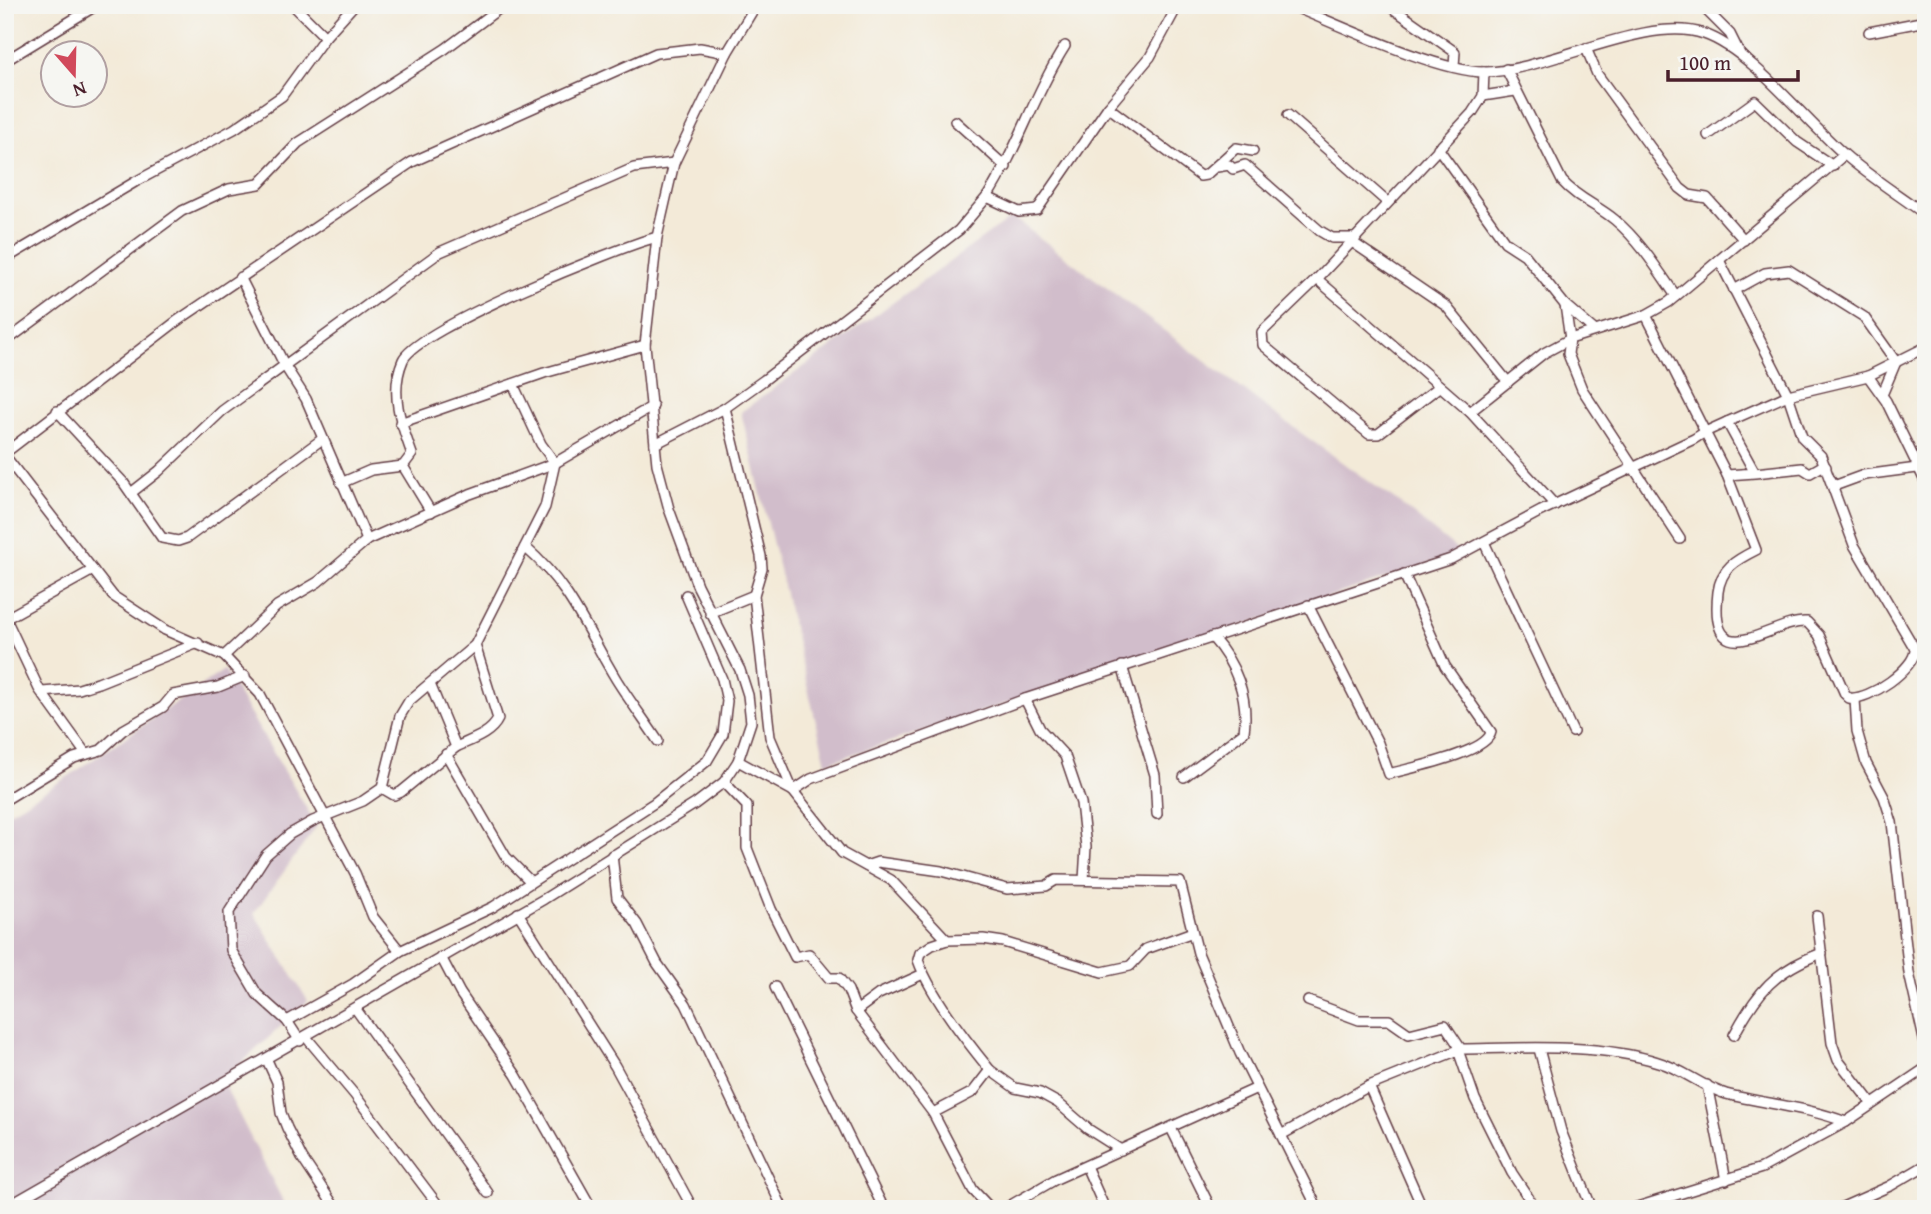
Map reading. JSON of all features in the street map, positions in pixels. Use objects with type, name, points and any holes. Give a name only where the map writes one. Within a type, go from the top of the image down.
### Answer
[{"type":"street","points":[[5,61],[97,5]]},
{"type":"street","points":[[293,5],[325,37]]},
{"type":"street","points":[[5,259],[249,119],[282,96],[325,37],[354,5]]},
{"type":"street","points":[[5,342],[191,206],[229,189],[258,184],[298,143],[445,49],[504,5]]},
{"type":"street","points":[[5,1208],[267,1060],[517,913],[695,804],[724,782],[738,761],[751,722],[748,695],[740,670],[710,613],[683,551],[669,509],[655,443],[645,345],[657,237],[674,163],[727,53],[756,5]]},
{"type":"street","points":[[987,197],[1019,212],[1037,210],[1108,107],[1150,57],[1178,5]]},
{"type":"street","points":[[1290,5],[1454,66],[1484,72],[1679,30],[1703,33],[1740,56],[1844,155],[1926,215]]},
{"type":"street","points":[[1388,5],[1455,52],[1454,66]]},
{"type":"street","points":[[1701,5],[1730,34],[1740,56]]},
{"type":"street","points":[[1869,32],[1926,21]]},
{"type":"street","points":[[655,443],[725,408],[959,230],[987,197],[1006,167],[1033,105],[1065,46]]},
{"type":"street","points":[[400,951],[373,917],[281,729],[245,676],[224,656],[138,615],[113,596],[5,455],[57,411],[177,321],[388,175],[519,112],[656,53],[700,48],[727,53]]},
{"type":"street","points":[[1586,48],[1602,80],[1680,188],[1689,195],[1707,198],[1744,240]]},
{"type":"street","points":[[1506,69],[1562,181],[1574,195],[1614,219],[1653,262],[1676,296]]},
{"type":"street","points":[[1440,386],[1378,434],[1369,435],[1263,345],[1262,331],[1317,279],[1344,247],[1354,240],[1472,113],[1483,96],[1484,72]]},
{"type":"street","points":[[1483,96],[1515,91]]},
{"type":"street","points":[[1708,135],[1755,101],[1797,142],[1833,166]]},
{"type":"street","points":[[1108,107],[1200,176],[1215,167],[1236,148],[1253,151]]},
{"type":"street","points":[[1288,115],[1387,202]]},
{"type":"street","points":[[955,121],[1006,167]]},
{"type":"street","points":[[1438,148],[1505,242],[1525,255],[1565,305],[1594,330]]},
{"type":"street","points":[[1470,412],[1544,353],[1594,330],[1646,315],[1676,296],[1844,155]]},
{"type":"street","points":[[131,493],[159,471],[222,411],[440,252],[634,168],[674,163]]},
{"type":"street","points":[[1215,167],[1229,165],[1233,169],[1245,165],[1320,231],[1332,237],[1354,240],[1446,306],[1508,382]]},
{"type":"street","points":[[341,483],[371,470],[403,466],[412,454],[400,423],[398,379],[404,358],[414,347],[521,289],[657,237]]},
{"type":"street","points":[[1646,315],[1727,475],[1756,550],[1731,562],[1722,577],[1718,619],[1724,632],[1730,639],[1741,641],[1757,638],[1787,623],[1807,622],[1819,635],[1844,694],[1855,699],[1868,695],[1890,681],[1916,653],[1846,530],[1821,456],[1802,437],[1788,395],[1719,260]]},
{"type":"street","points":[[1734,290],[1765,273],[1788,270],[1864,317],[1896,362]]},
{"type":"street","points":[[240,278],[285,366],[306,400],[321,440],[368,540]]},
{"type":"street","points":[[1317,279],[1470,412],[1555,505]]},
{"type":"street","points":[[1565,305],[1570,361],[1582,388],[1680,539]]},
{"type":"street","points":[[400,423],[513,384],[645,345]]},
{"type":"street","points":[[793,791],[811,779],[1025,699],[1451,559],[1704,432],[1788,395],[1868,376],[1926,347]]},
{"type":"street","points":[[1882,395],[1896,362]]},
{"type":"street","points":[[1868,376],[1882,395],[1926,483]]},
{"type":"street","points":[[442,1209],[354,1094],[287,1021],[257,993],[231,950],[229,912],[266,855],[290,834],[363,801],[382,788],[400,716],[410,701],[475,645],[550,493],[555,464],[541,444],[513,384]]},
{"type":"street","points":[[224,656],[277,606],[318,582],[368,540],[388,528],[470,494],[555,464],[653,406]]},
{"type":"street","points":[[725,408],[761,555],[762,568],[754,595],[770,737],[793,791],[842,853],[904,892],[947,940]]},
{"type":"street","points":[[57,411],[105,460],[162,538],[178,541],[321,440]]},
{"type":"street","points":[[1727,422],[1755,473]]},
{"type":"street","points":[[1824,465],[1834,486],[1864,475],[1917,468]]},
{"type":"street","points":[[1727,475],[1801,468],[1810,473],[1824,465]]},
{"type":"street","points":[[403,466],[431,512]]},
{"type":"street","points":[[1484,542],[1573,732]]},
{"type":"street","points":[[525,547],[552,571],[569,593],[615,677],[659,741]]},
{"type":"street","points":[[86,754],[42,692],[6,619],[93,570]]},
{"type":"street","points":[[1308,605],[1378,743],[1389,774],[1454,756],[1486,741],[1491,732],[1445,666],[1404,574]]},
{"type":"street","points":[[287,1021],[353,984],[400,951],[493,907],[668,794],[707,761],[719,742],[726,722],[726,689],[686,595]]},
{"type":"street","points":[[710,613],[754,595]]},
{"type":"street","points":[[1184,776],[1244,732],[1246,714],[1238,677],[1226,653],[1212,637]]},
{"type":"street","points":[[42,692],[79,689],[198,643]]},
{"type":"street","points":[[382,788],[394,795],[401,792],[446,754],[495,726],[498,719],[496,706],[475,645]]},
{"type":"street","points":[[1122,666],[1155,775],[1157,814]]},
{"type":"street","points":[[5,800],[74,758],[101,750],[122,730],[163,707],[173,695],[218,687],[245,676]]},
{"type":"street","points":[[430,684],[456,747]]},
{"type":"street","points":[[1025,699],[1041,729],[1065,756],[1081,803],[1086,848],[1084,880]]},
{"type":"street","points":[[1855,699],[1857,731],[1866,763],[1884,797],[1892,822],[1909,973],[1926,1048]]},
{"type":"street","points":[[446,754],[506,858],[530,881]]},
{"type":"street","points":[[738,761],[793,791]]},
{"type":"street","points":[[724,782],[747,806],[747,848],[771,909],[795,957],[809,954],[829,978],[839,978],[848,990],[856,1011],[933,1113],[968,1182],[991,1209]]},
{"type":"street","points":[[612,855],[617,898],[637,924],[657,963],[686,1004],[783,1209]]},
{"type":"street","points":[[866,866],[878,862],[941,871],[1007,889],[1046,886],[1056,880],[1180,881],[1190,933],[1257,1088],[1318,1209]]},
{"type":"street","points":[[517,913],[615,1066],[693,1209]]},
{"type":"street","points":[[1817,916],[1828,1022],[1838,1060],[1872,1104]]},
{"type":"street","points":[[1121,1150],[1040,1093],[1015,1088],[990,1070],[923,974],[918,960],[920,953],[947,940],[1003,942],[1102,972],[1130,966],[1146,949],[1190,933]]},
{"type":"street","points":[[1734,1035],[1755,998],[1771,979],[1822,953]]},
{"type":"street","points":[[441,957],[460,993],[522,1084],[592,1209]]},
{"type":"street","points":[[856,1011],[878,994],[923,974]]},
{"type":"street","points":[[775,987],[884,1209]]},
{"type":"street","points":[[1308,1001],[1359,1020],[1389,1020],[1409,1034],[1445,1025],[1450,1027],[1460,1049],[1475,1098],[1512,1173],[1536,1209]]},
{"type":"street","points":[[355,1008],[488,1193]]},
{"type":"street","points":[[1281,1135],[1369,1086],[1460,1049],[1539,1049],[1631,1055],[1660,1063],[1729,1094],[1822,1113],[1846,1122]]},
{"type":"street","points":[[1539,1049],[1561,1131],[1592,1209]]},
{"type":"street","points":[[267,1060],[277,1082],[281,1114],[287,1128],[302,1158],[336,1209]]},
{"type":"street","points":[[1631,1209],[1762,1168],[1846,1122],[1926,1068]]},
{"type":"street","points":[[933,1113],[973,1092],[990,1070]]},
{"type":"street","points":[[1707,1085],[1726,1180]]},
{"type":"street","points":[[1369,1086],[1423,1209]]},
{"type":"street","points":[[1004,1209],[1086,1166],[1257,1088]]},
{"type":"street","points":[[1171,1128],[1211,1209]]},
{"type":"street","points":[[1838,1209],[1890,1186],[1926,1165]]},
{"type":"street","points":[[1086,1166],[1105,1209]]},
{"type":"shaded area","points":[[1012,217],[1399,503],[1461,553],[826,763],[741,412]]},
{"type":"shaded area","points":[[224,670],[317,826],[254,913],[308,1001],[222,1081],[287,1209],[5,1209],[5,815],[69,776]]}]
